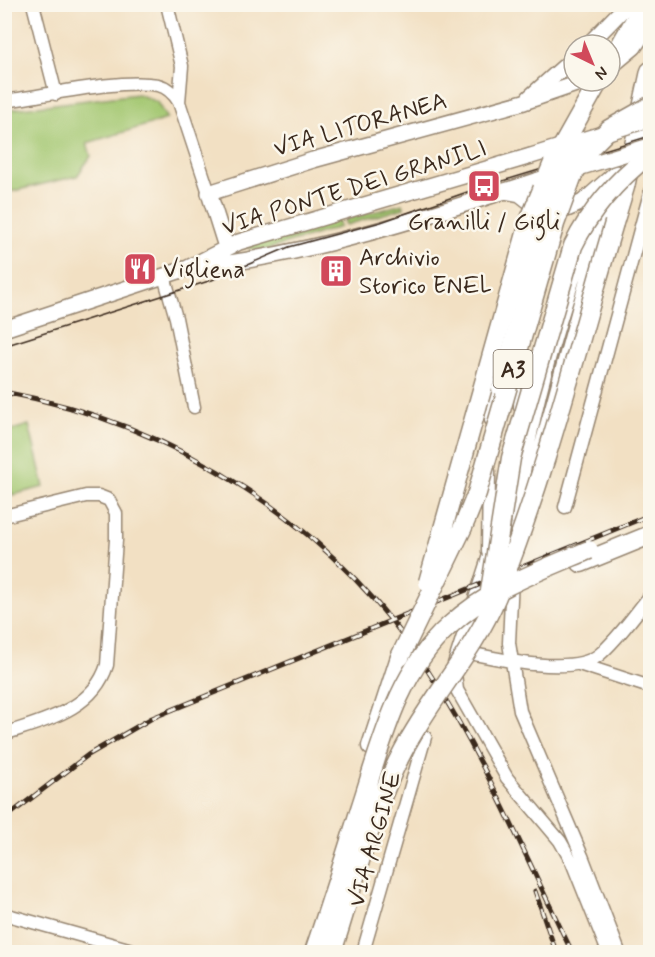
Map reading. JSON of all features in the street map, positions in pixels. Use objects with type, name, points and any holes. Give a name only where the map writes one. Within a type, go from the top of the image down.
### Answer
[{"type":"highway","points":[[622,43],[644,4]]},
{"type":"highway","name":"A3","points":[[332,952],[384,793],[401,754],[464,648],[494,603],[533,498],[625,187],[651,71]]},
{"type":"highway","name":"A3","points":[[305,952],[400,657],[427,585],[530,219],[553,163],[592,93]]},
{"type":"highway","name":"A3","points":[[400,657],[464,527],[477,493],[555,224],[573,175],[591,147],[609,129],[651,106]]},
{"type":"highway","name":"A3","points":[[464,648],[489,597],[512,458],[569,258],[586,222],[604,198],[651,154]]},
{"type":"highway","points":[[322,952],[398,715],[423,669],[461,627],[489,605],[651,525]]},
{"type":"highway","points":[[314,952],[392,712],[418,661],[448,626],[493,593],[585,557],[651,535]]},
{"type":"main road","points":[[600,33],[628,4]]},
{"type":"main road","points":[[622,56],[634,47],[651,23]]},
{"type":"main road","points":[[524,102],[562,69]]},
{"type":"main road","name":"VIA LITORANEA","points":[[209,193],[313,160],[524,102],[562,89]]},
{"type":"main road","name":"VIA PONTE DEI GRANILI","points":[[189,268],[217,258],[226,247],[651,119]]},
{"type":"main road","name":"VIA PONTE DEI GRANILI","points":[[189,268],[288,254],[651,146]]},
{"type":"main road","points":[[504,191],[520,194],[538,208],[567,209],[583,202],[614,176],[631,156]]},
{"type":"main road","points":[[209,193],[226,247],[260,259]]},
{"type":"main road","points":[[4,329],[189,268]]},
{"type":"street","points":[[33,4],[56,94]]},
{"type":"street","points":[[167,4],[182,66],[179,102],[209,193]]},
{"type":"street","points":[[4,101],[120,85],[158,85],[166,89],[179,102]]},
{"type":"street","points":[[551,193],[572,157],[601,126],[624,111],[651,100]]},
{"type":"street","points":[[487,562],[490,432],[498,388],[551,193],[553,163]]},
{"type":"street","points":[[517,524],[594,251],[608,213],[625,187]]},
{"type":"street","points":[[565,507],[651,193]]},
{"type":"street","points":[[604,198],[581,256],[541,391],[519,489],[510,603],[511,661],[520,711],[529,736],[582,856],[619,952]]},
{"type":"street","points":[[538,208],[541,230],[522,312],[522,381],[516,447],[464,648],[454,672],[456,690],[507,778],[560,841],[572,862],[608,952]]},
{"type":"street","points":[[164,276],[176,318],[194,407]]},
{"type":"street","points":[[4,516],[86,496],[99,496],[109,500],[116,513],[107,665],[102,679],[78,705],[57,716],[4,734]]},
{"type":"street","points":[[464,648],[511,661],[558,667],[579,664],[597,657],[651,596]]},
{"type":"street","points":[[579,664],[651,687]]},
{"type":"street","name":"VIA ARGINE","points":[[363,952],[425,737]]},
{"type":"street","points":[[4,914],[139,952]]},
{"type":"green space","points":[[138,94],[157,102],[167,119],[87,143],[91,156],[77,176],[5,193],[5,110]]},
{"type":"green space","points":[[403,204],[404,208],[346,225],[344,220]]},
{"type":"green space","points":[[338,219],[340,227],[262,251],[244,247]]},
{"type":"green space","points":[[29,425],[44,487],[12,495],[5,464],[5,432]]},
{"type":"tram line","points":[[4,346],[212,280],[289,247],[381,222],[473,190],[650,136]]},
{"type":"railway","points":[[4,392],[68,407],[129,428],[188,455],[244,488],[297,526],[345,569],[389,618],[449,704],[504,809],[572,952]]},
{"type":"railway","points":[[4,819],[88,755],[152,718],[650,515]]},
{"type":"railway","points":[[535,891],[556,952]]},
{"type":"place","name":"Granilli / Gigli","points":[[484,186]]},
{"type":"place","name":"Vigliena","points":[[140,269]]},
{"type":"place","name":"Archivio Storico ENEL","points":[[336,271]]}]
